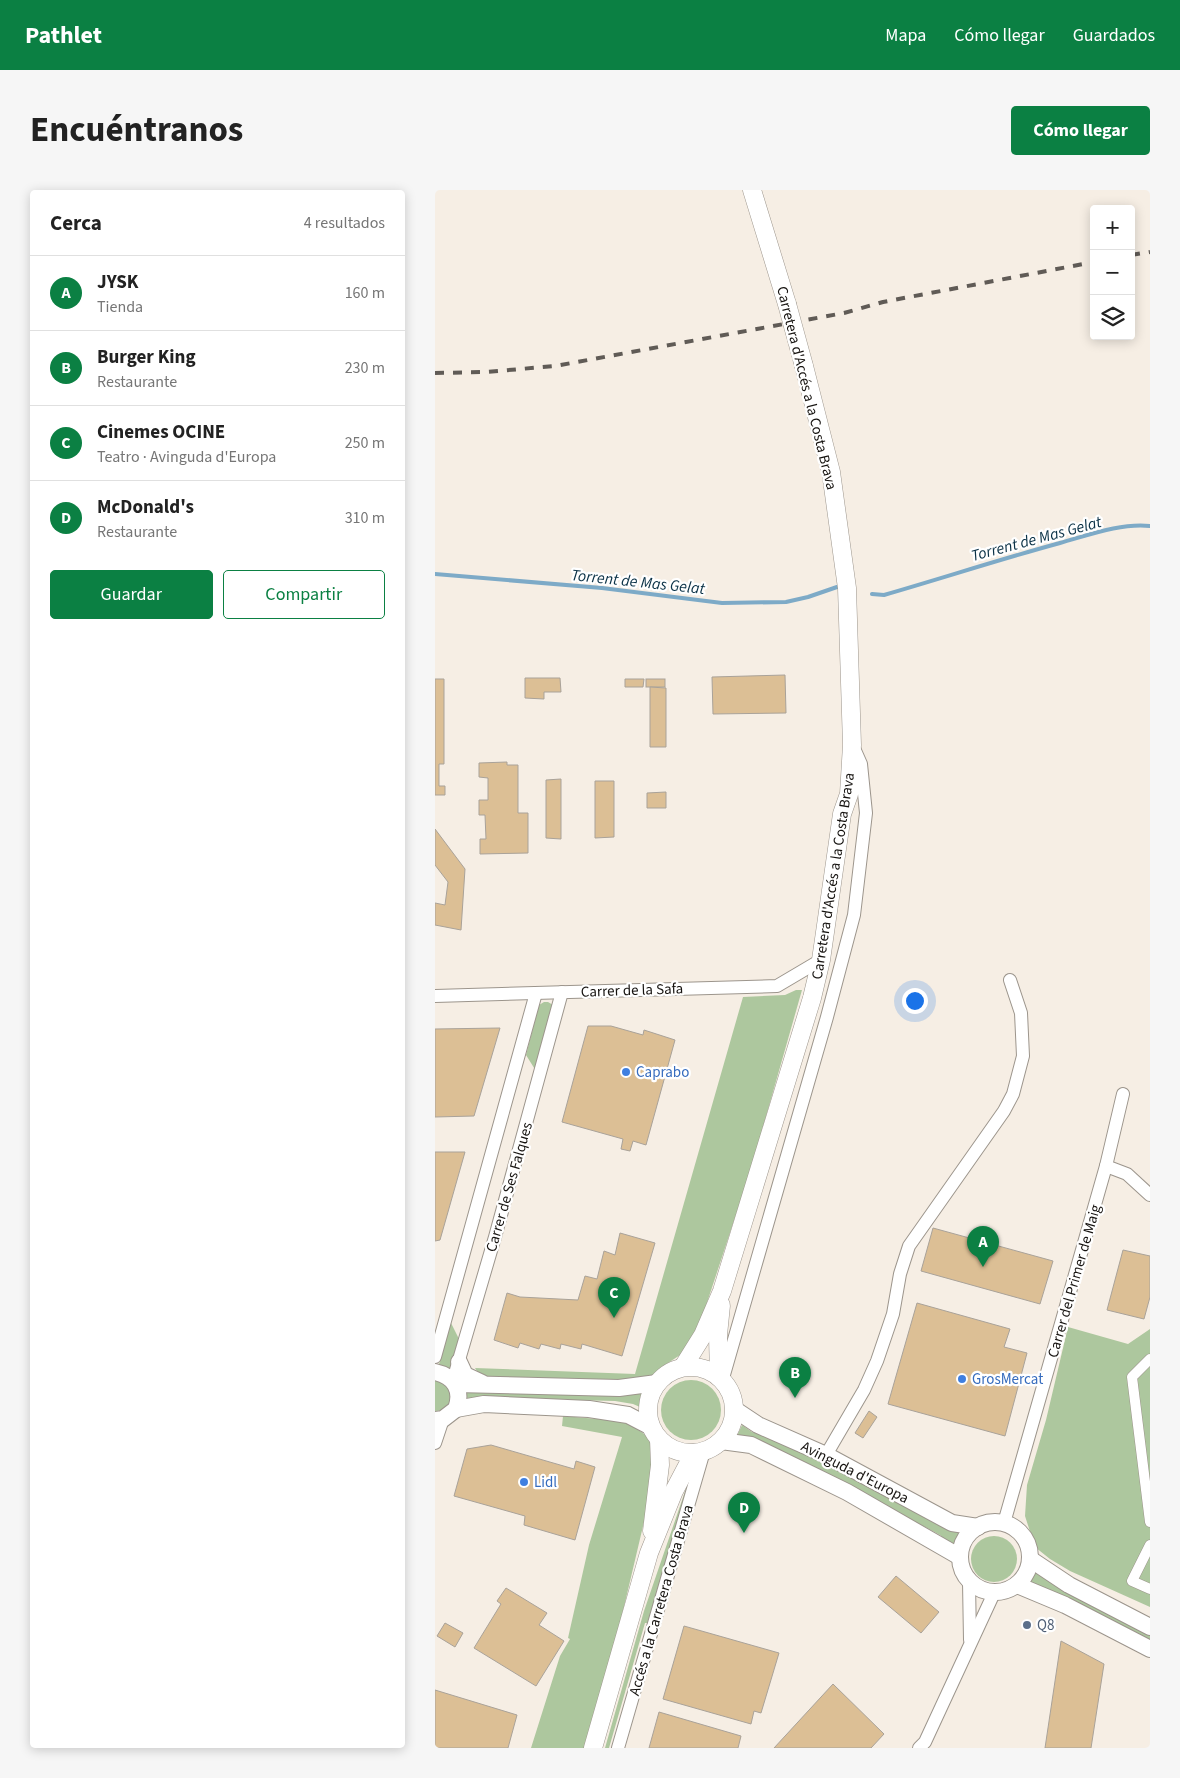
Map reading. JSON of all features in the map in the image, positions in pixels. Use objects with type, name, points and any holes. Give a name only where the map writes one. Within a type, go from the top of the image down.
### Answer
[{"type":"main road","name":"Carretera d'Accés a la Costa Brava","points":[[683,1367],[703,1335],[722,1291],[812,998],[821,960],[842,814],[849,794],[852,745],[847,588],[831,472],[787,304],[752,190]]},
{"type":"main road","name":"Carretera d'Accés a la Costa Brava","points":[[720,1378],[718,1335],[722,1291]]},
{"type":"main road","points":[[593,1748],[649,1553],[674,1491],[699,1452],[721,1441],[731,1426],[734,1409],[731,1395],[720,1378],[704,1368],[683,1367],[667,1374],[657,1383],[650,1394],[647,1414],[655,1433],[660,1465],[649,1553]]},
{"type":"main road","points":[[655,1433],[675,1450],[699,1452]]},
{"type":"street","points":[[720,1378],[827,1017],[851,924],[866,813],[861,764],[852,745]]},
{"type":"street","points":[[842,814],[858,808],[866,813]]},
{"type":"street","name":"Carrer de la Safa","points":[[435,996],[777,986],[821,960]]},
{"type":"street","points":[[826,1455],[864,1390],[877,1361],[893,1314],[900,1274],[909,1246],[1004,1111],[1013,1094],[1023,1056],[1021,1013],[1010,980]]},
{"type":"street","name":"Carrer de Ses Falques","points":[[454,1382],[562,992]]},
{"type":"street","name":"Carrer de Ses Falques","points":[[435,1357],[536,993]]},
{"type":"street","name":"Carrer del Primer de Maig","points":[[1004,1523],[1106,1166],[1123,1094]]},
{"type":"street","points":[[1106,1166],[1127,1174],[1150,1195]]},
{"type":"street","points":[[1150,1359],[1132,1377],[1150,1522]]},
{"type":"street","points":[[459,1362],[465,1375],[484,1384]]},
{"type":"street","points":[[435,1372],[445,1374],[454,1382],[459,1394],[445,1416],[435,1443]]},
{"type":"street","points":[[454,1382],[619,1388],[657,1383]]},
{"type":"street","points":[[445,1416],[485,1404],[589,1409],[628,1415],[655,1433]]},
{"type":"street","name":"Avinguda d'Europa","points":[[734,1409],[758,1425],[826,1455],[953,1523],[978,1527]]},
{"type":"street","name":"Avinguda d'Europa","points":[[721,1441],[751,1445],[847,1492],[960,1557]]},
{"type":"street","name":"Accés a la Carretera Costa Brava","points":[[618,1748],[699,1452]]},
{"type":"street","points":[[991,1522],[1004,1523],[1020,1532],[1028,1545],[1030,1559],[1026,1574],[1017,1585],[994,1593],[980,1589],[969,1582],[962,1570],[960,1557],[965,1540],[978,1527],[991,1522]]},
{"type":"street","points":[[1150,1545],[1132,1581],[1150,1589]]},
{"type":"street","points":[[1030,1559],[1069,1585],[1150,1627]]},
{"type":"street","points":[[969,1582],[971,1622],[969,1647]]},
{"type":"street","points":[[1017,1585],[1065,1605],[1150,1649]]},
{"type":"street","points":[[919,1748],[925,1742],[994,1593]]},
{"type":"green space","points":[[796,990],[802,990],[751,1169],[696,1336],[686,1351],[665,1365],[649,1380],[482,1379],[475,1368],[635,1374],[743,997],[785,995]]},
{"type":"green space","points":[[544,1002],[553,1005],[536,1071],[526,1055],[539,1005]]},
{"type":"green space","points":[[451,1323],[460,1341],[453,1373],[435,1370],[439,1364]]},
{"type":"green space","points":[[1068,1327],[1128,1344],[1150,1329],[1150,1607],[1070,1571],[1050,1559],[1035,1547],[1025,1516],[1027,1485],[1046,1420]]},
{"type":"green space","points":[[438,1380],[449,1388],[451,1398],[447,1407],[435,1411],[435,1381]]},
{"type":"green space","points":[[691,1380],[707,1385],[712,1389],[716,1394],[721,1410],[716,1426],[712,1431],[707,1435],[691,1440],[675,1435],[670,1431],[666,1426],[661,1410],[666,1394],[670,1389],[675,1385]]},
{"type":"green space","points":[[464,1388],[644,1388],[640,1398],[640,1407],[615,1401],[485,1398],[465,1401]]},
{"type":"green space","points":[[563,1416],[630,1424],[647,1436],[653,1448],[648,1505],[623,1611],[584,1748],[531,1748],[560,1656],[570,1639],[568,1638],[589,1545],[622,1437],[562,1426]]},
{"type":"green space","points":[[742,1425],[752,1432],[785,1443],[961,1534],[955,1548],[940,1535],[772,1448],[736,1438]]},
{"type":"green space","points":[[691,1474],[648,1623],[645,1623],[609,1748],[605,1748],[644,1611]]},
{"type":"green space","points":[[989,1536],[999,1536],[1013,1546],[1017,1559],[1013,1572],[1007,1578],[999,1582],[989,1582],[975,1572],[971,1564],[971,1554],[981,1540]]},
{"type":"green space","points":[[1036,1569],[1150,1634],[1150,1645],[1029,1583]]},
{"type":"building","points":[[785,675],[786,713],[713,714],[712,677]]},
{"type":"building","points":[[525,678],[560,678],[561,692],[544,692],[544,699],[525,698]]},
{"type":"building","points":[[435,679],[444,679],[444,764],[439,764],[439,786],[445,786],[445,795],[435,795]]},
{"type":"building","points":[[625,679],[644,679],[643,687],[625,687]]},
{"type":"building","points":[[646,679],[665,679],[665,687],[646,687]]},
{"type":"building","points":[[650,687],[666,688],[666,747],[650,747]]},
{"type":"building","points":[[507,762],[507,765],[518,765],[518,813],[528,813],[528,853],[480,854],[480,839],[486,839],[485,815],[479,815],[479,800],[488,800],[488,778],[479,777],[479,763]]},
{"type":"building","points":[[561,779],[561,839],[546,838],[546,780]]},
{"type":"building","points":[[595,781],[614,781],[614,837],[595,838]]},
{"type":"building","points":[[666,792],[666,808],[647,808],[647,793]]},
{"type":"building","points":[[435,829],[465,869],[461,930],[435,925],[435,903],[445,905],[448,882],[435,865]]},
{"type":"building","points":[[588,1026],[611,1026],[643,1035],[644,1030],[675,1040],[646,1145],[633,1141],[630,1151],[621,1149],[623,1139],[562,1122]]},
{"type":"building","points":[[500,1028],[474,1116],[435,1117],[435,1029]]},
{"type":"building","points":[[435,1152],[465,1152],[440,1240],[435,1241]]},
{"type":"building","points":[[933,1228],[1053,1261],[1040,1304],[921,1271]]},
{"type":"building","points":[[620,1233],[655,1243],[622,1356],[582,1344],[581,1349],[561,1344],[560,1349],[541,1344],[539,1349],[520,1343],[518,1348],[494,1340],[507,1293],[520,1297],[578,1300],[585,1276],[597,1279],[604,1251],[615,1255]]},
{"type":"building","points":[[1123,1250],[1150,1256],[1150,1297],[1144,1319],[1107,1310]]},
{"type":"building","points":[[917,1303],[1010,1329],[1004,1347],[1027,1353],[1005,1436],[888,1404]]},
{"type":"building","points":[[869,1411],[877,1417],[863,1438],[855,1433]]},
{"type":"building","name":"Lidl","points":[[491,1445],[574,1469],[576,1461],[595,1467],[575,1540],[524,1525],[525,1516],[454,1496],[467,1449]]},
{"type":"building","points":[[896,1576],[939,1612],[921,1633],[878,1597]]},
{"type":"building","points":[[506,1588],[547,1613],[539,1625],[564,1641],[536,1686],[474,1648],[501,1604],[497,1601]]},
{"type":"building","points":[[445,1623],[463,1633],[455,1647],[437,1636]]},
{"type":"building","points":[[684,1626],[779,1653],[761,1713],[754,1711],[751,1724],[663,1699]]},
{"type":"building","points":[[1061,1641],[1104,1664],[1091,1748],[1045,1748]]},
{"type":"building","points":[[833,1684],[884,1734],[871,1748],[774,1748]]},
{"type":"building","points":[[435,1690],[517,1715],[508,1748],[435,1748]]},
{"type":"building","points":[[659,1712],[741,1736],[738,1748],[649,1748]]},
{"type":"waterway","name":"Torrent de Mas Gelat","points":[[872,594],[884,595],[1105,530],[1127,526],[1150,526]]},
{"type":"waterway","name":"Torrent de Mas Gelat","points":[[435,574],[602,588],[722,603],[786,602],[837,587]]},
{"type":"railway","points":[[1135,254],[1150,252]]},
{"type":"railway","points":[[435,373],[486,372],[555,366],[844,313],[883,302],[1090,263]]},
{"type":"place","name":"Caprabo","points":[[626,1072]]},
{"type":"place","name":"JYSK","points":[[983,1267]]},
{"type":"place","name":"Cinemes OCINE","points":[[614,1318]]},
{"type":"place","name":"GrosMercat","points":[[962,1379]]},
{"type":"place","name":"Burger King","points":[[795,1398]]},
{"type":"place","name":"Lidl","points":[[524,1482]]},
{"type":"place","name":"McDonald's","points":[[744,1533]]},
{"type":"place","name":"Q8","points":[[1027,1625]]}]
